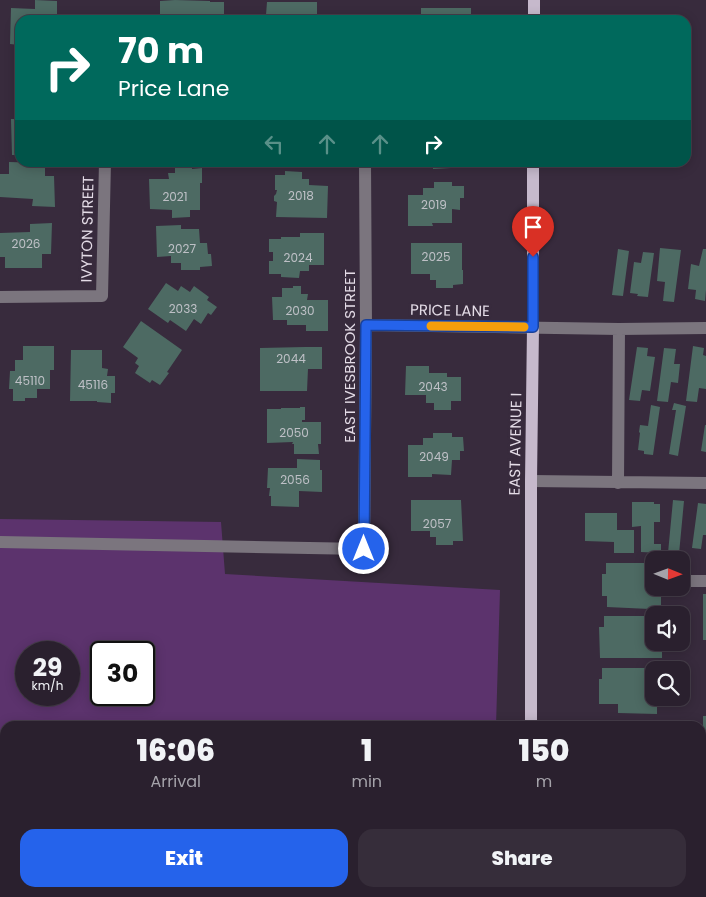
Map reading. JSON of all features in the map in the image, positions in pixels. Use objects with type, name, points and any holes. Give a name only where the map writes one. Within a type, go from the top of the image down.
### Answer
[{"type":"main road","points":[[534,0],[534,15]]},
{"type":"main road","name":"EAST AVENUE I","points":[[531,721],[533,167]]},
{"type":"street","name":"IVYTON STREET","points":[[0,297],[102,296],[105,167]]},
{"type":"street","name":"EAST IVESBROOK STREET","points":[[0,542],[364,549],[366,167]]},
{"type":"street","name":"PRICE LANE","points":[[366,325],[619,329],[706,328]]},
{"type":"street","points":[[618,482],[619,329]]},
{"type":"street","points":[[531,481],[706,483]]},
{"type":"street","points":[[690,581],[706,581]]},
{"type":"shaded area","points":[[0,519],[221,522],[225,574],[500,590],[496,721],[0,721]]},
{"type":"building","points":[[35,0],[57,1],[57,15],[15,15],[15,44],[10,44],[11,8],[35,9]]},
{"type":"building","points":[[160,1],[224,2],[224,15],[160,15]]},
{"type":"building","points":[[267,2],[317,2],[317,15],[266,15]]},
{"type":"building","points":[[421,8],[471,8],[471,15],[421,15]]},
{"type":"building","points":[[11,119],[15,119],[15,155],[12,155]]},
{"type":"building","points":[[9,162],[15,162],[15,167],[45,167],[45,176],[54,176],[55,207],[32,206],[33,199],[0,197],[0,174],[9,174]]},
{"type":"building","points":[[175,167],[202,168],[200,210],[190,210],[190,217],[172,218],[172,210],[150,209],[149,179],[169,179],[168,173],[175,173]]},
{"type":"building","points":[[433,167],[451,167],[451,168],[433,169]]},
{"type":"building","points":[[285,171],[302,172],[302,179],[309,179],[309,185],[328,186],[327,218],[276,217],[277,202],[274,201],[274,196],[277,190],[275,190],[275,175],[285,175]]},
{"type":"building","points":[[434,182],[452,182],[452,186],[464,186],[464,198],[460,198],[460,210],[452,209],[452,223],[432,223],[433,226],[408,226],[408,195],[423,195],[423,188],[434,188]]},
{"type":"building","points":[[52,223],[51,254],[42,254],[42,268],[5,268],[5,257],[0,257],[0,233],[30,232],[30,224]]},
{"type":"building","points":[[181,225],[181,229],[199,229],[200,243],[207,243],[208,254],[211,254],[212,266],[200,267],[200,270],[181,270],[181,263],[171,263],[171,256],[157,257],[156,226]]},
{"type":"building","points":[[300,233],[324,233],[324,265],[309,265],[309,271],[300,271],[299,278],[281,277],[281,274],[269,274],[269,261],[273,261],[273,252],[269,252],[269,239],[300,237]]},
{"type":"building","points":[[411,243],[462,243],[463,284],[453,285],[453,288],[436,288],[436,280],[430,280],[430,274],[411,274]]},
{"type":"building","points":[[660,248],[681,250],[674,302],[663,301],[665,282],[657,281]]},
{"type":"building","points":[[618,249],[629,251],[623,296],[612,295]]},
{"type":"building","points":[[703,249],[706,249],[705,301],[695,299],[696,290],[688,289],[691,264],[699,266]]},
{"type":"building","points":[[643,252],[654,253],[648,297],[630,293],[634,262],[641,263]]},
{"type":"building","points":[[166,283],[178,291],[181,286],[190,292],[194,286],[209,297],[207,300],[217,307],[211,315],[208,313],[201,324],[194,319],[186,331],[170,320],[168,323],[148,309]]},
{"type":"building","points":[[293,286],[301,286],[301,294],[308,294],[307,300],[328,300],[328,331],[306,331],[306,325],[287,325],[287,320],[273,320],[272,297],[282,297],[282,288],[293,288]]},
{"type":"building","points":[[141,321],[182,350],[160,385],[152,380],[150,383],[135,373],[139,366],[135,363],[138,358],[123,347]]},
{"type":"building","points":[[23,346],[54,346],[54,370],[50,370],[50,389],[37,389],[37,398],[13,401],[13,389],[9,389],[10,371],[15,371],[15,360],[23,360]]},
{"type":"building","points":[[693,346],[704,348],[703,355],[706,356],[706,389],[699,388],[697,402],[686,401]]},
{"type":"building","points":[[322,347],[322,369],[308,369],[307,391],[260,391],[260,348]]},
{"type":"building","points":[[637,347],[648,348],[647,356],[655,357],[650,391],[642,390],[640,401],[629,400]]},
{"type":"building","points":[[664,348],[676,349],[674,364],[680,364],[678,383],[671,382],[668,402],[657,401]]},
{"type":"building","points":[[71,350],[102,350],[102,368],[108,369],[107,376],[115,376],[115,393],[111,393],[111,403],[70,401]]},
{"type":"building","points":[[406,366],[429,366],[429,373],[447,373],[447,377],[461,377],[461,401],[451,401],[451,410],[434,410],[434,403],[426,403],[426,395],[405,395]]},
{"type":"building","points":[[674,403],[686,406],[678,456],[669,454],[676,410],[672,410]]},
{"type":"building","points":[[651,405],[660,407],[653,455],[644,454],[644,451],[638,450],[640,425],[648,426]]},
{"type":"building","points":[[305,407],[305,420],[302,420],[302,422],[321,422],[321,444],[318,444],[319,454],[294,454],[293,442],[267,443],[267,409]]},
{"type":"building","points":[[706,425],[706,452],[701,451]]},
{"type":"building","points":[[433,433],[452,433],[452,437],[463,437],[464,451],[460,451],[460,460],[452,460],[451,475],[432,474],[432,477],[408,477],[408,445],[423,445],[423,438],[433,438]]},
{"type":"building","points":[[297,459],[320,460],[322,492],[299,491],[299,507],[271,506],[270,488],[267,488],[268,468],[297,468]]},
{"type":"building","points":[[411,500],[461,500],[463,541],[453,541],[453,545],[436,545],[436,537],[430,537],[430,531],[411,531]]},
{"type":"building","points":[[673,500],[684,501],[679,551],[668,551]]},
{"type":"building","points":[[632,502],[654,502],[654,504],[660,504],[660,522],[654,522],[654,544],[661,544],[661,551],[641,552],[641,526],[632,527]]},
{"type":"building","points":[[698,503],[706,504],[706,535],[703,535],[701,549],[692,548]]},
{"type":"building","points":[[585,513],[617,513],[617,530],[634,530],[634,553],[614,553],[614,542],[585,541]]},
{"type":"building","points":[[606,563],[645,563],[645,596],[661,596],[661,606],[645,606],[645,609],[607,607],[607,596],[602,596],[602,574],[606,574]]},
{"type":"building","points":[[703,594],[706,594],[706,640],[703,640]]},
{"type":"building","points":[[604,616],[645,616],[645,651],[662,651],[662,658],[600,658],[599,627],[604,627]]},
{"type":"building","points":[[602,668],[645,668],[645,706],[657,706],[657,714],[618,713],[618,704],[599,704],[599,679],[602,679]]},
{"type":"slow traffic","points":[[431,326],[524,327]]},
{"type":"route","points":[[364,549],[366,325],[533,327],[533,257]]}]
